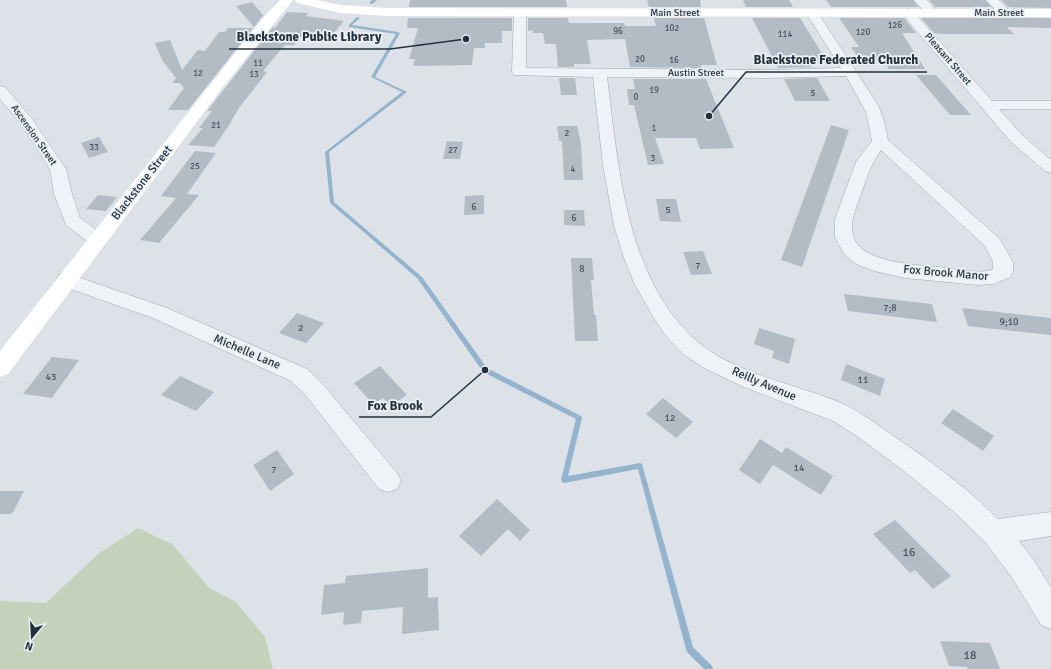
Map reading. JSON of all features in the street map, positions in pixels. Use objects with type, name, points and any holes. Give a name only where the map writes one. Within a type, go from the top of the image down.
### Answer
[{"type":"main road","name":"Blackstone Street","points":[[0,368],[227,72],[287,0]]},
{"type":"main road","name":"Main Street","points":[[301,0],[324,6],[371,11],[520,13],[1051,13]]},
{"type":"street","points":[[920,0],[932,13]]},
{"type":"street","points":[[992,0],[1005,13]]},
{"type":"street","name":"Austin Street","points":[[520,13],[519,72],[850,72]]},
{"type":"street","points":[[812,13],[870,102],[875,113],[880,141]]},
{"type":"street","name":"Pleasant Street","points":[[908,13],[1017,139],[1051,168]]},
{"type":"street","name":"Reilly Avenue","points":[[600,73],[616,196],[625,230],[646,288],[660,312],[691,348],[708,359],[788,395],[833,410],[869,431],[947,489],[984,522],[1020,565],[1051,615]]},
{"type":"street","name":"Ascension Street","points":[[0,90],[27,122],[58,169],[63,194],[72,221],[98,240]]},
{"type":"street","points":[[989,105],[1051,105]]},
{"type":"street","name":"Fox Brook Manor","points":[[880,141],[992,242],[1003,262],[1003,272],[994,278],[978,278],[905,271],[881,266],[864,259],[852,250],[844,238],[842,230],[844,219],[864,162],[880,141]]},
{"type":"street","name":"Michelle Lane","points":[[66,280],[160,313],[299,375],[312,387],[388,481]]},
{"type":"street","points":[[992,532],[1051,524]]},
{"type":"green space","points":[[138,528],[172,544],[209,588],[236,602],[265,637],[273,669],[0,669],[0,601],[46,603],[98,554]]},
{"type":"building","points":[[410,0],[566,0],[567,7],[409,7]]},
{"type":"building","points":[[647,0],[700,0],[701,7],[649,7]]},
{"type":"building","points":[[743,0],[789,0],[793,7],[746,7]]},
{"type":"building","points":[[826,0],[913,0],[918,7],[831,7]]},
{"type":"building","points":[[929,0],[985,0],[991,7],[935,7]]},
{"type":"building","points":[[1001,0],[1051,0],[1051,8],[1008,7]]},
{"type":"building","points":[[252,2],[263,15],[254,27],[236,6]]},
{"type":"building","points":[[287,12],[308,13],[306,16],[344,21],[328,40],[298,38],[294,45],[285,45],[263,71],[267,72],[239,108],[214,147],[188,145],[203,128],[199,128],[212,111],[207,111],[273,27],[275,28]]},
{"type":"building","points":[[408,18],[512,18],[512,31],[502,31],[502,43],[485,43],[485,48],[474,48],[472,65],[413,66],[415,59],[409,59],[418,28],[407,28]]},
{"type":"building","points":[[528,18],[568,18],[569,23],[624,23],[625,26],[656,26],[654,18],[704,18],[717,65],[701,65],[702,68],[630,67],[625,39],[587,40],[591,64],[574,64],[574,67],[558,67],[556,44],[545,44],[543,33],[533,33],[533,30],[528,31]]},
{"type":"building","points":[[752,18],[800,18],[828,63],[809,63],[811,67],[778,68]]},
{"type":"building","points":[[839,18],[904,18],[916,33],[902,33],[925,69],[889,69],[884,62],[862,63],[851,47],[859,47]]},
{"type":"building","points":[[921,18],[1051,18],[1051,28],[1007,27],[1014,34],[944,34],[934,33]]},
{"type":"building","points":[[228,28],[253,28],[188,110],[168,110],[184,88],[180,83],[172,83],[176,78],[162,60],[155,43],[170,40],[182,70],[198,50],[205,51],[219,32],[225,32]]},
{"type":"building","points":[[916,75],[936,75],[971,115],[950,115]]},
{"type":"building","points":[[559,78],[575,78],[577,95],[561,95]]},
{"type":"building","points":[[817,78],[830,101],[795,101],[784,79]]},
{"type":"building","points":[[633,79],[706,79],[734,148],[700,149],[696,138],[655,138],[664,164],[648,165],[634,105],[629,105],[627,89],[635,89]]},
{"type":"building","points":[[831,125],[849,130],[802,267],[781,260]]},
{"type":"building","points":[[557,126],[577,126],[581,143],[583,180],[564,180],[562,141],[559,141]]},
{"type":"building","points":[[99,137],[108,152],[89,158],[81,143]]},
{"type":"building","points":[[447,141],[463,142],[460,159],[443,159]]},
{"type":"building","points":[[195,151],[216,153],[187,194],[199,195],[159,243],[140,240],[176,198],[161,196]]},
{"type":"building","points":[[98,195],[117,197],[106,211],[86,209]]},
{"type":"building","points":[[484,195],[484,214],[464,215],[465,196]]},
{"type":"building","points":[[656,199],[676,199],[681,222],[660,221]]},
{"type":"building","points":[[564,210],[584,210],[585,226],[564,225]]},
{"type":"building","points":[[703,251],[712,274],[691,275],[683,252]]},
{"type":"building","points":[[571,258],[592,258],[594,280],[591,280],[598,341],[575,341]]},
{"type":"building","points":[[844,294],[932,304],[937,322],[848,311]]},
{"type":"building","points":[[962,308],[1051,318],[1051,335],[968,326]]},
{"type":"building","points":[[297,313],[324,323],[306,343],[279,333]]},
{"type":"building","points":[[759,328],[795,339],[789,364],[772,358],[774,351],[754,344]]},
{"type":"building","points":[[52,357],[79,360],[52,398],[23,394]]},
{"type":"building","points":[[846,364],[885,379],[880,396],[841,380]]},
{"type":"building","points":[[380,366],[407,395],[390,406],[383,398],[373,404],[354,383]]},
{"type":"building","points":[[180,376],[214,392],[196,411],[161,395]]},
{"type":"building","points":[[663,398],[693,422],[676,438],[646,414]]},
{"type":"building","points":[[953,409],[994,436],[983,451],[941,423]]},
{"type":"building","points":[[760,439],[782,453],[786,447],[833,476],[821,495],[773,465],[760,484],[739,470]]},
{"type":"building","points":[[277,450],[294,474],[270,491],[253,465]]},
{"type":"building","points":[[0,491],[24,491],[12,514],[0,514]]},
{"type":"building","points":[[497,499],[530,530],[520,541],[508,529],[481,556],[459,536]]},
{"type":"building","points":[[895,520],[951,576],[933,589],[915,570],[910,573],[873,534]]},
{"type":"building","points":[[428,568],[428,598],[438,597],[439,630],[402,634],[403,607],[362,611],[361,623],[343,625],[344,612],[321,615],[324,585],[345,583],[346,576]]},
{"type":"building","points":[[940,641],[990,643],[1000,669],[968,669],[967,667],[949,666]]},
{"type":"waterway","points":[[371,3],[375,0]]},
{"type":"waterway","points":[[358,18],[350,26],[398,33],[373,77],[405,92],[327,152],[332,203],[420,278],[485,370],[579,418],[564,480],[640,466],[690,649],[709,669]]},
{"type":"place","name":"Blackstone Public Library","points":[[466,39]]},
{"type":"place","name":"Blackstone Federated Church","points":[[709,116]]},
{"type":"place","name":"Fox Brook","points":[[485,370]]}]
